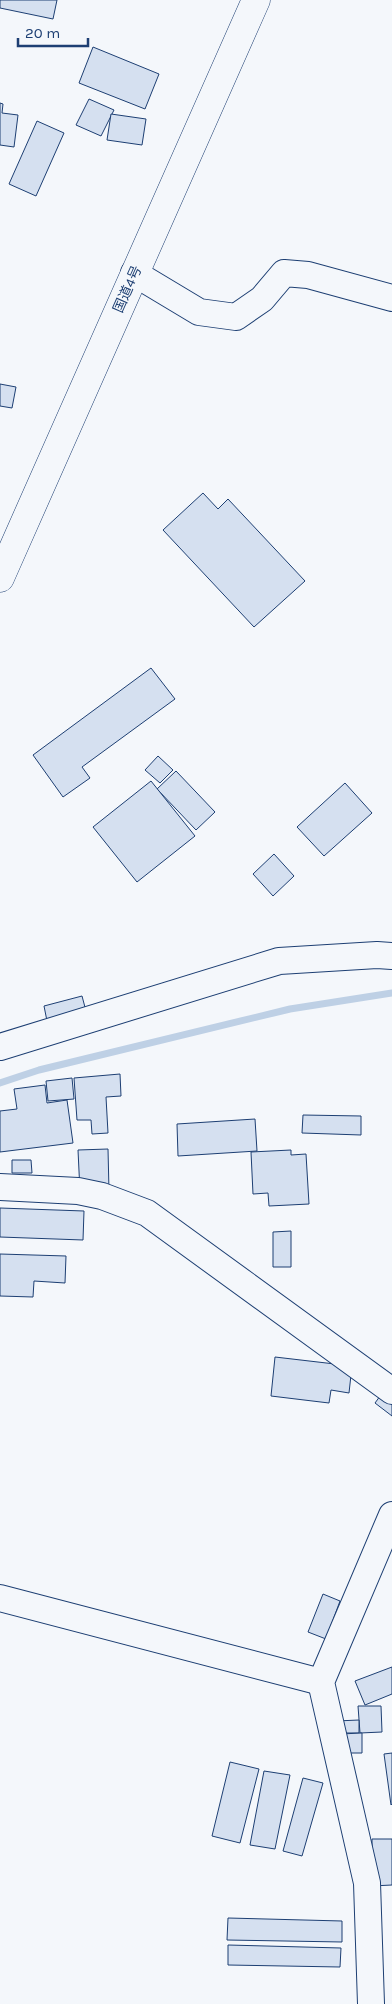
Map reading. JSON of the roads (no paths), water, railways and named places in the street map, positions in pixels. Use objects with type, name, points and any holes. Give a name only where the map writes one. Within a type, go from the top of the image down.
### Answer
[{"type":"highway","name":"国道4号","points":[[0,578],[256,0]]},
{"type":"street","points":[[134,273],[199,312],[236,316],[262,299],[284,273],[308,275],[392,298]]},
{"type":"street","points":[[0,1047],[279,961],[377,955],[392,956]]},
{"type":"street","points":[[0,1187],[78,1191],[102,1196],[147,1213],[392,1392]]},
{"type":"street","points":[[371,2004],[367,1883],[321,1682],[392,1516]]},
{"type":"street","points":[[0,1598],[321,1682]]},
{"type":"waterway","points":[[0,1083],[39,1070],[290,1009],[392,993]]}]
